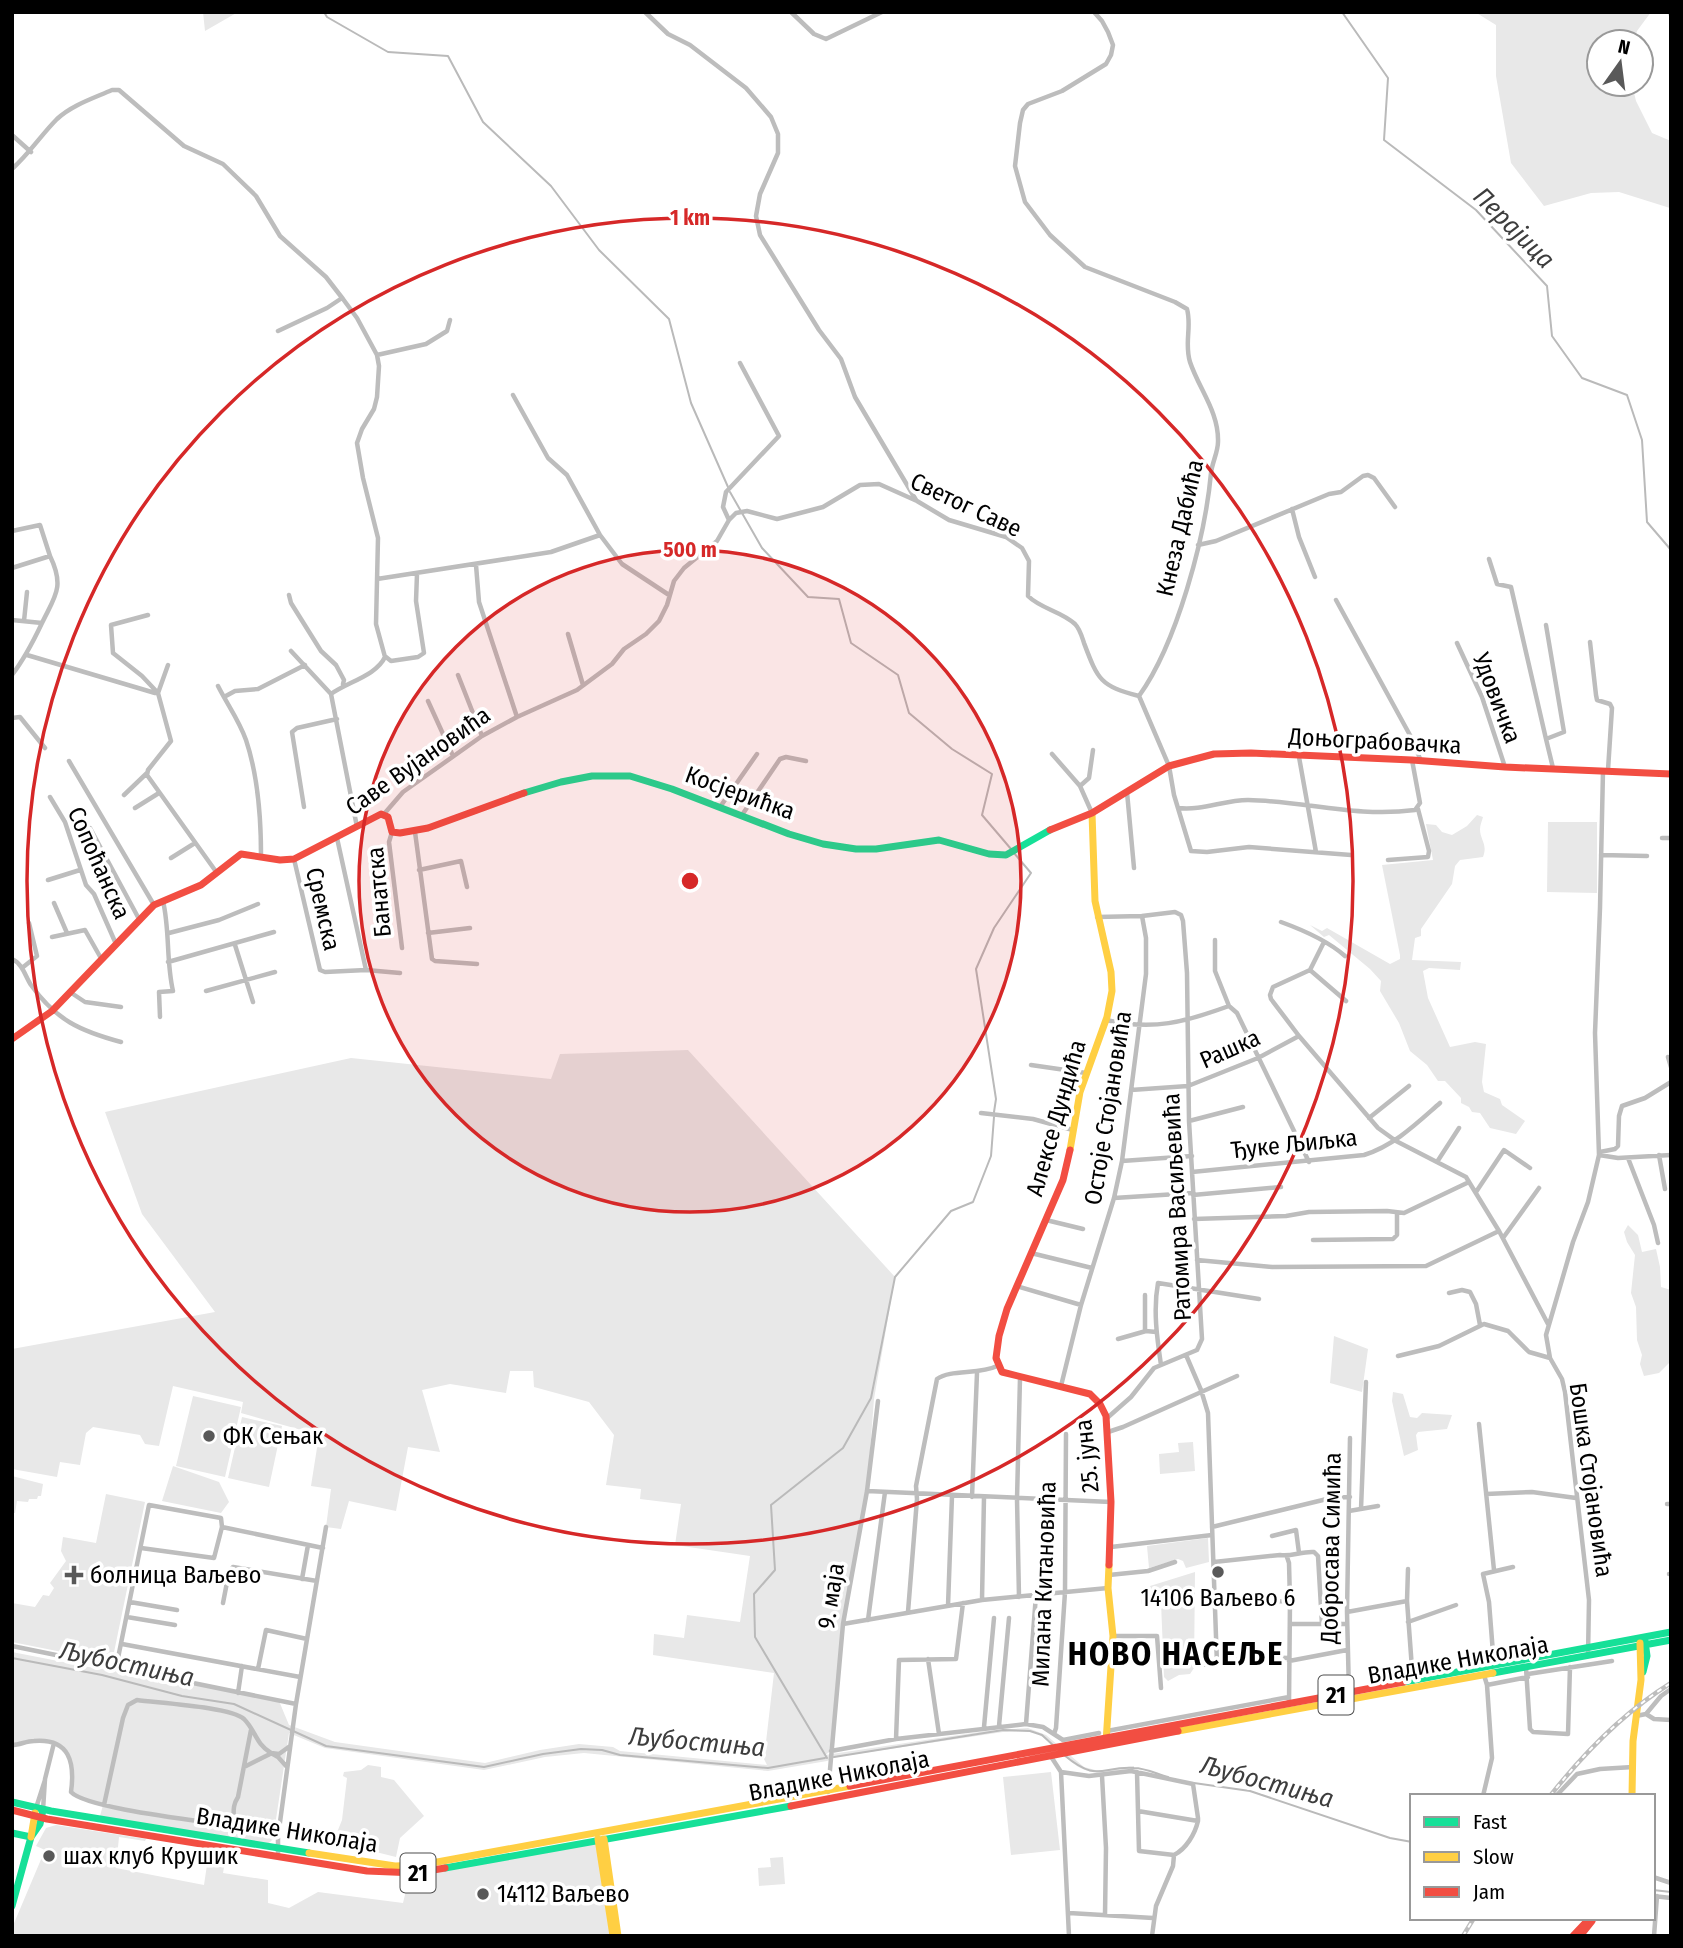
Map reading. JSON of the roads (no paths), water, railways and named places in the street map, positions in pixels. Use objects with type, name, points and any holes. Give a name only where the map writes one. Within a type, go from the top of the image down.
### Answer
[{"type":"street","points":[[645,12],[668,34],[690,45],[746,89],[771,117],[778,134],[778,153],[760,194],[756,216],[760,235],[819,330],[841,359],[855,397],[917,501]]},
{"type":"street","points":[[791,12],[814,34],[826,39],[882,12]]},
{"type":"street","name":"Кнеза Дабића","points":[[1094,12],[1102,21],[1113,45],[1106,64],[1062,91],[1028,104],[1023,110],[1015,166],[1025,202],[1050,235],[1084,267],[1187,309],[1190,320],[1186,339],[1190,362],[1212,410],[1218,442],[1198,545],[1169,640],[1152,678],[1139,696]]},
{"type":"street","points":[[12,169],[68,111],[112,90],[119,90],[184,146],[223,164],[256,196],[280,236],[326,277],[342,298],[357,318],[377,355],[377,397],[374,410],[362,429],[358,443],[363,478],[378,538],[376,624],[386,657],[391,661],[418,657],[424,653],[416,601],[417,573]]},
{"type":"street","points":[[12,135],[31,152]]},
{"type":"street","points":[[278,331],[342,298]]},
{"type":"street","points":[[377,355],[426,344],[447,331],[450,320]]},
{"type":"street","points":[[729,520],[723,506],[726,492],[779,436],[740,363]]},
{"type":"street","points":[[513,395],[548,458],[567,475],[600,535],[622,564],[669,595]]},
{"type":"street","points":[[1198,545],[1216,541],[1329,494],[1341,492],[1368,475],[1374,478],[1395,507]]},
{"type":"street","name":"Светог Саве","points":[[747,511],[777,519],[823,507],[860,485],[879,484],[917,501],[948,520],[1006,537],[1022,548],[1028,561],[1028,596],[1034,602],[1063,614],[1078,627],[1097,675],[1114,690],[1139,696]]},
{"type":"street","points":[[1292,509],[1299,537],[1315,577]]},
{"type":"street","name":"Саве Вујановића","points":[[294,859],[384,814],[403,792],[482,736],[583,685],[612,664],[631,643],[646,634],[659,621],[674,581],[684,568],[717,541],[736,513],[747,511]]},
{"type":"street","points":[[12,531],[38,524],[42,528],[58,580],[54,601],[27,655],[12,676]]},
{"type":"street","points":[[377,579],[551,552],[600,535]]},
{"type":"street","points":[[12,568],[50,556]]},
{"type":"street","points":[[1489,559],[1497,584],[1511,587],[1553,768]]},
{"type":"street","points":[[477,565],[479,602],[517,717]]},
{"type":"street","points":[[24,621],[27,592]]},
{"type":"street","points":[[289,595],[291,603],[321,651],[336,665],[344,680],[333,693]]},
{"type":"street","points":[[1336,600],[1411,737],[1416,760],[1420,803],[1418,809],[1429,851],[1428,857],[1388,860]]},
{"type":"street","points":[[124,795],[147,773],[171,741],[158,693],[142,676],[115,655],[110,627],[113,623],[148,615]]},
{"type":"street","points":[[12,620],[42,622]]},
{"type":"street","points":[[1546,625],[1564,732],[1546,739]]},
{"type":"street","points":[[568,634],[583,685]]},
{"type":"street","name":"Бошка Стојановића","points":[[1586,1656],[1590,1600],[1582,1531],[1563,1382],[1550,1358],[1546,1341],[1548,1324],[1588,1202],[1599,1154],[1594,1033],[1601,855],[1612,708],[1610,704],[1597,700],[1590,642]]},
{"type":"street","name":"Удовичка","points":[[1457,643],[1482,697],[1505,767]]},
{"type":"street","points":[[290,651],[333,693],[357,828]]},
{"type":"street","points":[[27,655],[158,693]]},
{"type":"street","points":[[333,693],[373,670],[386,657]]},
{"type":"street","points":[[158,693],[168,665]]},
{"type":"street","points":[[224,697],[235,691],[257,690],[305,665]]},
{"type":"street","points":[[458,675],[482,736]]},
{"type":"street","points":[[218,686],[246,741],[257,795],[261,855]]},
{"type":"street","points":[[1139,696],[1169,766],[1189,849],[1193,852],[1207,852],[1249,847],[1351,855]]},
{"type":"street","points":[[428,701],[453,756]]},
{"type":"street","points":[[12,718],[20,717],[45,748]]},
{"type":"street","points":[[304,807],[292,732],[297,728],[337,719]]},
{"type":"street","points":[[1080,786],[1089,778],[1093,750]]},
{"type":"street","name":"Доњограбовачка","points":[[1093,813],[1169,766],[1228,753],[1671,774]]},
{"type":"street","points":[[720,807],[757,754]]},
{"type":"street","points":[[1052,754],[1080,786],[1093,813]]},
{"type":"street","points":[[742,815],[780,759],[786,757],[806,761]]},
{"type":"street","points":[[1299,757],[1317,852]]},
{"type":"street","points":[[69,761],[154,905]]},
{"type":"street","points":[[147,773],[218,873]]},
{"type":"street","name":"Косјерићка","points":[[392,832],[398,835],[415,832],[502,800],[597,775],[622,775],[662,785],[821,843],[851,849],[874,849],[939,840],[958,843],[992,855],[1006,855],[1049,830],[1093,813]]},
{"type":"street","points":[[1127,792],[1134,868]]},
{"type":"street","points":[[135,808],[159,793]]},
{"type":"street","name":"Сопоћанска","points":[[50,797],[65,821],[86,885],[94,894],[116,944]]},
{"type":"street","points":[[1178,808],[1192,810],[1241,800],[1308,804],[1368,814],[1418,809]]},
{"type":"street","name":"Алексе Дундића","points":[[997,1366],[1000,1328],[1008,1300],[1063,1182],[1079,1094],[1106,1020],[1112,988],[1097,918],[1093,813]]},
{"type":"street","points":[[384,814],[392,832]]},
{"type":"street","points":[[90,828],[139,919]]},
{"type":"street","name":"Банатска","points":[[392,832],[389,842],[402,948]]},
{"type":"street","points":[[415,832],[432,961],[477,964]]},
{"type":"street","points":[[337,838],[366,970],[400,973]]},
{"type":"street","points":[[1662,838],[1671,838]]},
{"type":"street","points":[[1306,850],[1314,839]]},
{"type":"street","points":[[171,858],[195,843]]},
{"type":"street","points":[[12,1039],[51,1011],[154,905],[193,890],[238,855],[246,853],[280,860],[294,859]]},
{"type":"street","points":[[1601,855],[1647,856]]},
{"type":"street","name":"Сремска","points":[[294,859],[318,966],[325,972],[366,970]]},
{"type":"street","points":[[419,870],[461,861],[467,887]]},
{"type":"street","points":[[48,880],[80,870]]},
{"type":"street","points":[[160,1017],[159,992],[173,991],[169,933],[163,901]]},
{"type":"street","points":[[54,903],[67,933]]},
{"type":"street","points":[[169,933],[219,920],[258,904]]},
{"type":"street","name":"Ратомира Васиљевића","points":[[1142,916],[1175,912],[1182,918],[1187,973],[1189,1121],[1201,1344],[1197,1350],[1161,1365]]},
{"type":"street","points":[[1097,918],[1142,916]]},
{"type":"street","name":"Остоје Стојановића","points":[[1061,1386],[1122,1161],[1147,949],[1142,916]]},
{"type":"street","points":[[1281,922],[1300,929],[1345,956]]},
{"type":"street","points":[[22,968],[37,956],[29,923]]},
{"type":"street","points":[[428,933],[470,928]]},
{"type":"street","points":[[52,937],[87,931],[102,961]]},
{"type":"street","points":[[169,962],[274,932]]},
{"type":"street","points":[[1215,940],[1215,971],[1229,1006],[1237,1013],[1309,1162]]},
{"type":"street","points":[[1324,942],[1310,970],[1277,984],[1270,991],[1271,999],[1378,1128],[1396,1141],[1462,1175],[1469,1182],[1503,1238],[1548,1324]]},
{"type":"street","points":[[235,945],[253,1002]]},
{"type":"street","points":[[12,959],[22,968],[51,1011],[76,1027],[121,1042]]},
{"type":"street","points":[[1310,970],[1346,1001]]},
{"type":"street","points":[[206,991],[275,972]]},
{"type":"street","points":[[70,992],[85,1002],[121,1007]]},
{"type":"street","points":[[1106,1020],[1140,1026],[1187,1021],[1229,1006]]},
{"type":"street","name":"Рашка","points":[[1131,1090],[1188,1086],[1258,1058],[1299,1036]]},
{"type":"street","points":[[1668,1057],[1671,1067]]},
{"type":"street","points":[[1031,1065],[1086,1073]]},
{"type":"street","name":"Бошка Стојановића","points":[[1599,1154],[1618,1146],[1622,1106],[1645,1098],[1671,1082]]},
{"type":"street","points":[[1368,1118],[1409,1086]]},
{"type":"street","name":"Ђуке Љиљка","points":[[1192,1172],[1364,1155],[1383,1149],[1396,1141],[1440,1103]]},
{"type":"street","points":[[1189,1121],[1243,1107]]},
{"type":"street","points":[[981,1113],[1033,1119],[1073,1130]]},
{"type":"street","points":[[1437,1162],[1459,1128]]},
{"type":"street","points":[[1476,1192],[1504,1150],[1530,1168]]},
{"type":"street","points":[[1599,1154],[1609,1158],[1671,1155]]},
{"type":"street","points":[[1660,1155],[1665,1189]]},
{"type":"street","points":[[1122,1161],[1192,1156]]},
{"type":"street","points":[[1628,1158],[1654,1225],[1658,1243]]},
{"type":"street","points":[[1195,1219],[1286,1216],[1309,1212],[1397,1213],[1410,1211],[1469,1182]]},
{"type":"street","points":[[1114,1198],[1280,1188]]},
{"type":"street","points":[[1503,1238],[1539,1188]]},
{"type":"street","points":[[1313,1240],[1393,1239],[1397,1235],[1397,1213]]},
{"type":"street","points":[[1046,1220],[1083,1228]]},
{"type":"street","points":[[1196,1260],[1272,1267],[1426,1266],[1499,1231]]},
{"type":"street","points":[[1031,1253],[1093,1268]]},
{"type":"street","points":[[1106,1419],[1131,1397],[1151,1371],[1161,1365],[1156,1332],[1155,1303],[1158,1283],[1259,1299]]},
{"type":"street","points":[[1016,1286],[1081,1305]]},
{"type":"street","points":[[1449,1293],[1462,1290],[1469,1292],[1476,1304],[1480,1325]]},
{"type":"street","points":[[1145,1295],[1146,1331]]},
{"type":"street","points":[[1398,1356],[1439,1346],[1480,1325],[1508,1331],[1529,1352],[1550,1358]]},
{"type":"street","points":[[1118,1339],[1146,1331],[1156,1332]]},
{"type":"street","points":[[1186,1355],[1208,1413],[1217,1664]]},
{"type":"street","points":[[908,1612],[916,1486],[937,1379],[947,1374],[977,1373],[997,1366]]},
{"type":"street","name":"25. јуна","points":[[997,1366],[1002,1372],[1020,1378],[1093,1396],[1103,1408],[1108,1432],[1111,1502],[1108,1588],[1113,1636],[1105,1737]]},
{"type":"street","points":[[972,1497],[977,1373]]},
{"type":"street","points":[[1108,1432],[1237,1376]]},
{"type":"street","points":[[1019,1597],[1017,1499],[1020,1378]]},
{"type":"street","points":[[1361,1508],[1366,1382]]},
{"type":"street","name":"9. маја","points":[[829,1799],[843,1624],[867,1491],[878,1401]]},
{"type":"street","points":[[1479,1424],[1494,1570]]},
{"type":"street","name":"Милана Китановића","points":[[1054,1734],[1065,1592],[1066,1434]]},
{"type":"street","name":"Добросава Симића","points":[[1349,1696],[1347,1612],[1350,1438]]},
{"type":"street","points":[[867,1491],[1111,1502]]},
{"type":"street","points":[[869,1620],[885,1492]]},
{"type":"street","points":[[1486,1493],[1532,1492],[1576,1498]]},
{"type":"street","points":[[948,1606],[952,1496]]},
{"type":"street","points":[[982,1600],[984,1497]]},
{"type":"street","points":[[1212,1527],[1331,1498],[1350,1497]]},
{"type":"street","points":[[116,1668],[149,1505],[221,1518],[222,1527],[212,1559],[141,1548]]},
{"type":"street","points":[[1349,1511],[1378,1506]]},
{"type":"street","points":[[222,1527],[323,1548]]},
{"type":"street","points":[[275,1852],[300,1678],[326,1527]]},
{"type":"street","points":[[1272,1536],[1296,1530],[1299,1553]]},
{"type":"street","points":[[1111,1547],[1212,1535]]},
{"type":"street","points":[[302,1579],[308,1545]]},
{"type":"street","points":[[1214,1562],[1280,1555],[1287,1557],[1311,1551],[1318,1556],[1322,1624]]},
{"type":"street","points":[[1287,1557],[1290,1601],[1289,1700]]},
{"type":"street","points":[[1109,1574],[1147,1571],[1175,1562]]},
{"type":"street","points":[[223,1603],[229,1572],[233,1567],[317,1581]]},
{"type":"street","points":[[1494,1667],[1489,1602],[1483,1577],[1484,1573],[1513,1567]]},
{"type":"street","points":[[1408,1569],[1407,1601],[1413,1682]]},
{"type":"street","points":[[843,1624],[982,1600],[1108,1588]]},
{"type":"street","points":[[1026,1724],[1036,1595]]},
{"type":"street","points":[[1216,1603],[1290,1601]]},
{"type":"street","points":[[1347,1612],[1407,1601]]},
{"type":"street","points":[[130,1602],[177,1610]]},
{"type":"street","points":[[896,1739],[900,1659],[953,1660],[957,1657],[963,1603]]},
{"type":"street","points":[[1408,1622],[1455,1605]]},
{"type":"street","points":[[127,1617],[175,1625]]},
{"type":"street","points":[[984,1727],[993,1618]]},
{"type":"street","points":[[999,1726],[1009,1618]]},
{"type":"street","points":[[1290,1623],[1347,1624]]},
{"type":"street","points":[[258,1670],[266,1630],[307,1639]]},
{"type":"street","name":"Владике Николаја","points":[[1105,1737],[1484,1675],[1527,1673],[1671,1632]]},
{"type":"street","points":[[1113,1636],[1157,1636],[1161,1688]]},
{"type":"street","name":"Владике Николаја","points":[[601,1837],[829,1799],[1084,1745],[1105,1737],[1289,1700],[1349,1696],[1494,1667],[1586,1656],[1623,1649],[1643,1641],[1671,1640]]},
{"type":"street","points":[[1641,1680],[1643,1641]]},
{"type":"street","points":[[1632,1794],[1633,1741],[1647,1656],[1643,1641]]},
{"type":"street","points":[[122,1644],[300,1678]]},
{"type":"street","points":[[12,1646],[296,1704]]},
{"type":"street","points":[[1623,1649],[1635,1655],[1641,1662]]},
{"type":"street","points":[[1201,1665],[1257,1657],[1289,1659],[1347,1650]]},
{"type":"street","points":[[1487,1685],[1527,1673],[1570,1667],[1586,1656],[1612,1661]]},
{"type":"street","points":[[928,1659],[939,1734]]},
{"type":"street","points":[[237,1693],[242,1666]]},
{"type":"street","points":[[1527,1673],[1530,1729],[1568,1734],[1570,1667]]},
{"type":"street","points":[[1483,1794],[1492,1758],[1484,1675]]},
{"type":"street","points":[[1636,1716],[1646,1714],[1658,1699],[1671,1689]]},
{"type":"street","points":[[104,1805],[128,1705],[137,1700],[229,1712],[243,1718],[257,1741],[288,1768]]},
{"type":"street","points":[[1646,1714],[1651,1718],[1671,1720]]},
{"type":"street","points":[[831,1751],[896,1739],[1026,1724],[1038,1726],[1065,1740],[1105,1737]]},
{"type":"street","points":[[233,1826],[232,1814],[238,1797],[251,1730]]},
{"type":"street","points":[[15,1745],[33,1741],[54,1743],[65,1749],[74,1771],[71,1792],[76,1797],[104,1805],[258,1830]]},
{"type":"street","points":[[12,1906],[39,1813],[54,1743]]},
{"type":"street","points":[[243,1768],[271,1753],[279,1754],[291,1745]]},
{"type":"street","points":[[1050,1752],[1060,1772],[1069,1936]]},
{"type":"street","name":"Владике Николаја","points":[[12,1810],[275,1852],[380,1872],[416,1873],[828,1790],[1050,1752]]},
{"type":"street","points":[[1558,1794],[1577,1774],[1600,1769],[1634,1767]]},
{"type":"street","points":[[1060,1772],[1084,1776],[1137,1772],[1192,1784],[1198,1810],[1195,1834],[1180,1852],[1174,1855],[1139,1851],[1137,1772]]},
{"type":"street","points":[[1102,1775],[1106,1848],[1105,1915]]},
{"type":"street","name":"Владике Николаја","points":[[12,1802],[39,1813]]},
{"type":"street","points":[[1138,1811],[1198,1821]]},
{"type":"street","points":[[12,1833],[31,1837]]},
{"type":"street","points":[[601,1837],[615,1936]]},
{"type":"street","points":[[1152,1936],[1153,1918],[1173,1866],[1174,1855]]},
{"type":"street","points":[[1655,1880],[1671,1883]]},
{"type":"street","points":[[1655,1896],[1671,1898]]},
{"type":"street","points":[[1069,1913],[1153,1918]]},
{"type":"street","points":[[1573,1936],[1590,1920]]},
{"type":"street","points":[[1580,1936],[1591,1920]]},
{"type":"waterway","points":[[324,12],[327,17],[388,52],[448,56],[483,122],[551,186],[599,250],[669,319],[691,403],[728,487]]},
{"type":"waterway","name":"Перајица","points":[[1342,12],[1388,78],[1384,140],[1476,210],[1547,286],[1552,336],[1582,378],[1627,395],[1642,440],[1647,522],[1671,550]]},
{"type":"waterway","points":[[730,492],[762,548],[808,597],[839,599],[851,643],[898,675],[909,713],[952,749],[992,774],[982,815],[1011,849]]},
{"type":"waterway","points":[[994,1112],[996,1099],[976,969],[994,928],[1031,873],[1014,853]]},
{"type":"waterway","points":[[827,1758],[755,1637],[754,1594],[775,1570],[771,1505],[843,1448],[871,1398],[895,1277],[951,1211],[973,1202],[991,1156],[994,1117]]},
{"type":"waterway","name":"Љубостиња","points":[[12,1658],[102,1675],[182,1696],[234,1704],[326,1746],[484,1767],[581,1749],[768,1768],[825,1758]]},
{"type":"waterway","name":"Љубостиња","points":[[834,1757],[1003,1730],[1030,1731],[1042,1735],[1055,1747]]},
{"type":"waterway","name":"Љубостиња","points":[[1064,1755],[1075,1764],[1092,1771],[1138,1768],[1168,1777]]},
{"type":"waterway","name":"Љубостиња","points":[[1194,1783],[1250,1791],[1390,1838],[1410,1842]]},
{"type":"waterway","name":"Љубостиња","points":[[1655,1890],[1671,1892]]},
{"type":"railway","points":[[1552,1794],[1606,1734],[1637,1707],[1671,1683]]},
{"type":"railway","points":[[1463,1936],[1473,1920]]},
{"type":"place","name":"ФК Сењак","points":[[209,1436]]},
{"type":"place","name":"14106 Ваљево 6","points":[[1218,1572]]},
{"type":"place","name":"болница Ваљево","points":[[74,1575]]},
{"type":"place","name":"шах клуб Крушик","points":[[49,1856]]},
{"type":"place","name":"14112 Ваљево","points":[[483,1894]]},
{"type":"district","name":"НОВО НАСЕЉЕ","points":[[1176,1654]]}]
